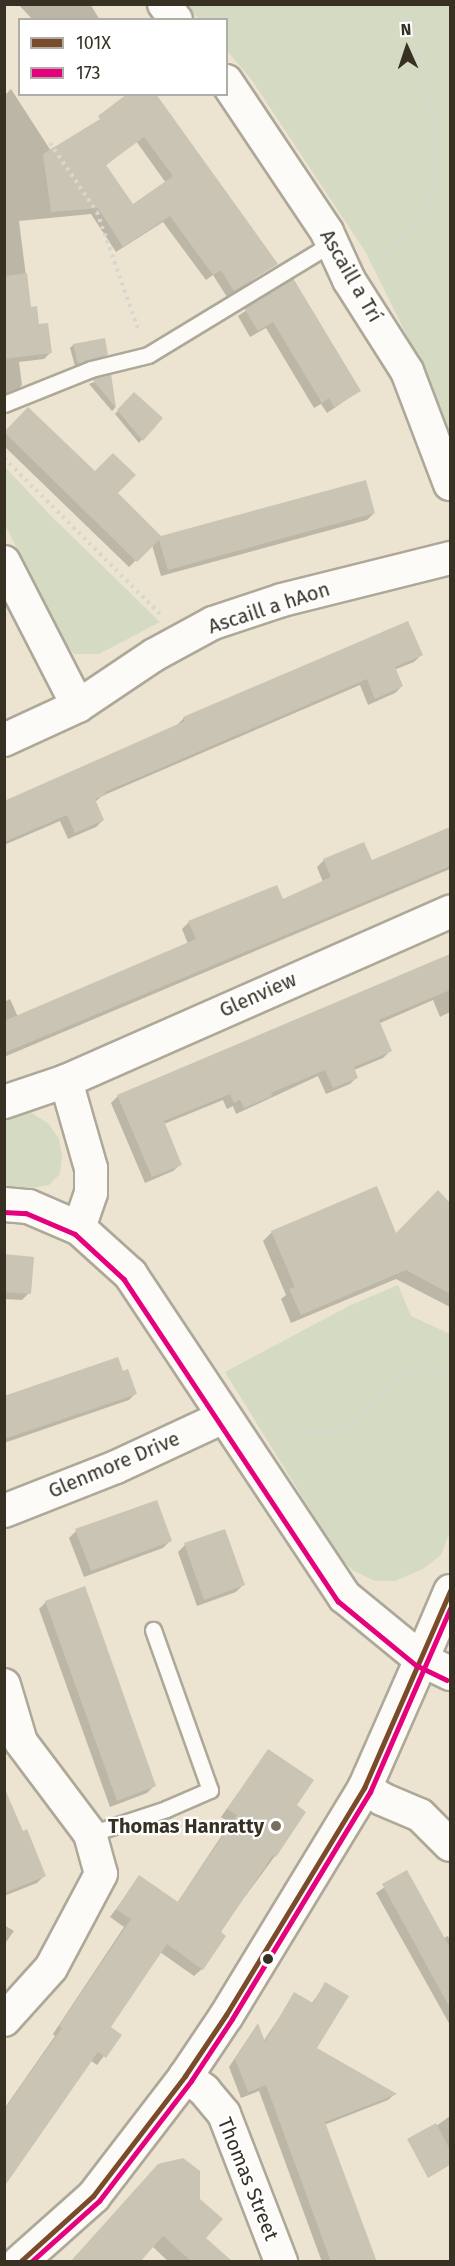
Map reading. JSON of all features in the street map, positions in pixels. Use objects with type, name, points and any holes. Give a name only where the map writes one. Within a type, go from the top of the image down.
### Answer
[{"type":"main road","points":[[4,1204],[28,1206],[79,1228],[130,1274],[344,1596],[421,1659],[450,1673]]},
{"type":"main road","points":[[20,2262],[93,2196],[185,2076],[226,2015],[364,1788],[450,1591]]},
{"type":"street","points":[[164,4],[174,18]]},
{"type":"street","name":"Ascaill a Trí","points":[[228,84],[332,243],[350,280],[407,371],[450,484]]},
{"type":"street","name":"Ascaill a hAon","points":[[4,740],[78,706],[154,655],[213,623],[282,600],[450,558]]},
{"type":"street","points":[[4,562],[78,706]]},
{"type":"street","name":"Glenview","points":[[4,1102],[66,1081],[450,912]]},
{"type":"street","points":[[66,1081],[91,1168],[91,1193],[79,1228]]},
{"type":"street","name":"Glenmore Drive","points":[[4,1511],[230,1426]]},
{"type":"street","points":[[4,1685],[21,1742],[90,1834],[101,1874],[51,1968],[4,2020]]},
{"type":"street","points":[[364,1788],[382,1799],[420,1815],[450,1845]]},
{"type":"street","name":"Thomas Street","points":[[185,2076],[204,2090],[224,2114],[281,2262]]},
{"type":"lane","points":[[4,404],[91,369],[148,355],[332,243]]},
{"type":"lane","points":[[90,1834],[166,1809],[210,1790],[153,1630]]},
{"type":"path","points":[[350,280],[393,249],[418,222],[433,190],[437,160],[436,129],[407,4]]},
{"type":"path","points":[[50,143],[97,212],[148,355]]},
{"type":"path","points":[[4,458],[184,639]]},
{"type":"path","points":[[230,1426],[326,1432],[352,1424],[391,1384],[406,1373],[421,1370],[450,1375]]},
{"type":"green space","points":[[186,5],[450,5],[450,440],[422,366],[366,253],[251,79],[228,52],[228,18],[198,18]]},
{"type":"green space","points":[[5,467],[51,516],[160,622],[99,654],[74,654],[68,647],[5,525]]},
{"type":"green space","points":[[29,1111],[49,1124],[59,1139],[62,1156],[60,1174],[49,1185],[31,1188],[5,1186],[5,1113]]},
{"type":"green space","points":[[398,1285],[411,1316],[450,1334],[450,1531],[441,1555],[423,1569],[395,1581],[375,1581],[354,1571],[340,1558],[225,1372],[351,1305]]},
{"type":"building","points":[[124,96],[157,96],[278,264],[234,291],[221,270],[213,275],[170,216],[123,247],[98,208],[51,212],[43,154],[100,119],[98,116]],"holes":[[[144,137],[173,176],[133,204],[106,165]]]},
{"type":"building","points":[[27,273],[31,307],[37,306],[39,324],[48,323],[52,353],[4,359],[4,276]]},
{"type":"building","points":[[293,278],[361,391],[334,407],[329,398],[322,403],[273,322],[258,331],[244,308]]},
{"type":"building","points":[[105,338],[108,355],[78,364],[73,344]]},
{"type":"building","points":[[111,374],[116,408],[92,379]]},
{"type":"building","points":[[134,392],[163,418],[143,441],[117,410]]},
{"type":"building","points":[[28,407],[95,471],[113,453],[136,475],[118,493],[161,536],[366,480],[375,513],[168,570],[159,540],[137,562],[4,432]]},
{"type":"building","points":[[408,621],[423,655],[395,667],[403,686],[375,699],[367,679],[105,792],[106,795],[95,799],[104,820],[75,833],[67,815],[4,842],[4,801],[185,721],[183,717]]},
{"type":"building","points":[[450,827],[450,866],[4,1053],[4,1021],[196,939],[188,921],[277,885],[283,899],[331,877],[323,859],[364,842],[372,860]]},
{"type":"building","points":[[450,954],[450,990],[379,1020],[392,1051],[354,1067],[358,1078],[333,1088],[325,1070],[271,1093],[272,1096],[244,1108],[240,1100],[234,1103],[230,1094],[164,1121],[182,1165],[152,1177],[117,1095]]},
{"type":"building","points":[[377,1186],[396,1233],[438,1190],[450,1203],[450,1294],[406,1270],[301,1315],[289,1289],[295,1287],[271,1231]]},
{"type":"building","points":[[4,1254],[34,1257],[31,1294],[4,1292]]},
{"type":"building","points":[[118,1357],[123,1371],[128,1369],[137,1394],[4,1439],[4,1396]]},
{"type":"building","points":[[157,1500],[172,1541],[91,1571],[75,1529]]},
{"type":"building","points":[[225,1529],[245,1585],[204,1600],[184,1543]]},
{"type":"building","points":[[85,1586],[156,1786],[117,1801],[45,1601]]},
{"type":"building","points":[[268,1749],[314,1780],[297,1805],[306,1812],[276,1857],[273,1855],[221,1932],[226,1936],[203,1970],[167,1944],[111,2027],[122,2035],[106,2058],[98,2052],[4,2187],[4,2110],[62,2028],[59,2026],[131,1919],[116,1909],[139,1875],[178,1902],[237,1815],[227,1809]]},
{"type":"building","points":[[4,1787],[23,1831],[27,1829],[46,1876],[4,1893]]},
{"type":"building","points":[[407,1870],[450,1948],[450,2008],[382,1884]]},
{"type":"building","points":[[325,1982],[349,1996],[317,2048],[397,2094],[325,2122],[377,2262],[331,2262],[266,2085],[248,2092],[235,2059],[258,2023],[265,2042],[294,1992],[313,2003]]},
{"type":"building","points":[[436,2123],[450,2150],[450,2165],[428,2178],[407,2139]]},
{"type":"building","points":[[183,2158],[200,2171],[200,2199],[223,2219],[206,2238],[233,2262],[192,2262],[163,2236],[140,2262],[70,2262],[158,2164]]},
{"type":"transit line","name":"173","points":[[4,1212],[26,1213],[75,1234],[124,1279],[338,1601],[416,1665],[447,1680]]},
{"type":"transit line","name":"101X","points":[[20,2262],[93,2196],[185,2076],[226,2015],[364,1788],[450,1591]]},
{"type":"transit line","name":"173","points":[[31,2262],[99,2201],[191,2081],[232,2019],[370,1792],[450,1609]]},
{"type":"place","name":"Thomas Hanratty","points":[[276,1826]]}]
